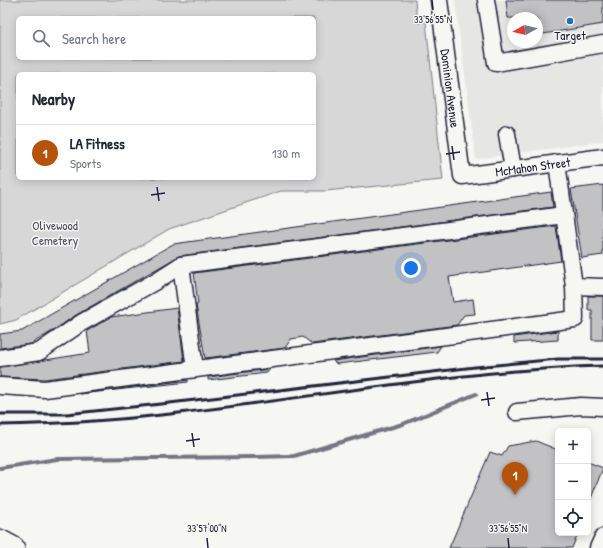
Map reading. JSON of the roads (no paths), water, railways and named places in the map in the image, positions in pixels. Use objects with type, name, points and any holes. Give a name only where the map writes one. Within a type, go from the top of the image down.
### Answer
[{"type":"highway","points":[[0,541],[13,548]]},
{"type":"street","name":"Dominion Avenue","points":[[440,0],[462,176]]},
{"type":"street","points":[[486,0],[496,63],[603,44]]},
{"type":"street","points":[[507,134],[513,169]]},
{"type":"street","name":"McMahon Street","points":[[462,176],[603,157]]},
{"type":"street","points":[[0,386],[45,389],[575,319],[574,286],[557,162]]},
{"type":"street","points":[[0,358],[39,352],[81,323],[156,281],[180,265],[564,215]]},
{"type":"street","points":[[180,265],[195,369]]},
{"type":"street","points":[[574,286],[603,287]]},
{"type":"street","points":[[517,412],[581,406],[603,407]]},
{"type":"street","points":[[598,548],[603,537]]},
{"type":"waterway","points":[[0,468],[57,459],[294,456],[403,424],[476,394]]},
{"type":"railway","points":[[0,414],[66,414],[475,367],[558,359],[603,359]]},
{"type":"railway","points":[[0,425],[81,422],[141,417],[437,379],[492,373],[603,366]]},
{"type":"place","name":"Target","points":[[570,21]]},
{"type":"place","name":"LA Fitness","points":[[515,495]]},
{"type":"park label","name":"Olivewood Cemetery","points":[[55,232]]}]
